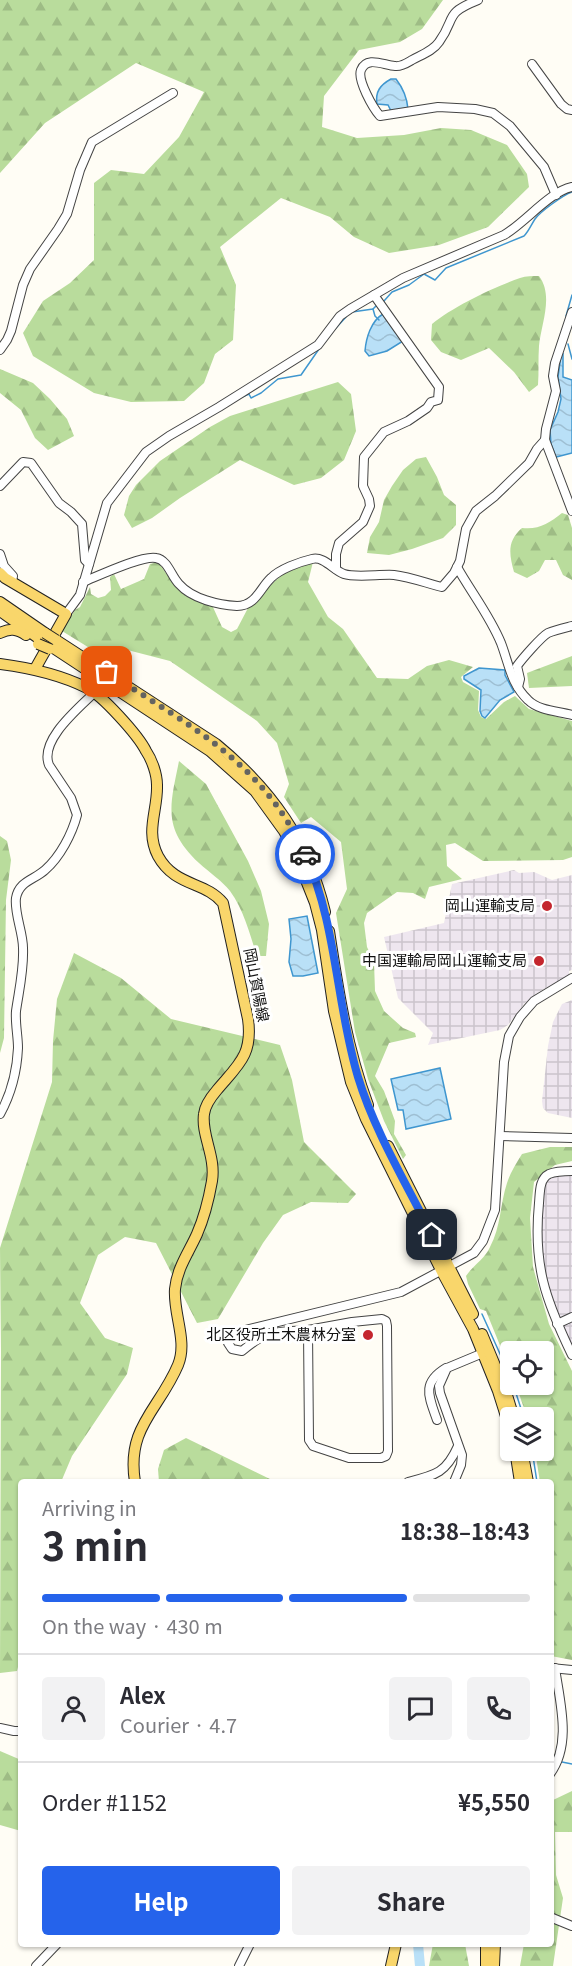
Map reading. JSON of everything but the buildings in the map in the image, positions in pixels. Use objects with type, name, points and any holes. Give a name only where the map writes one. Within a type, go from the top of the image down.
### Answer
[{"type":"main road","points":[[0,573],[66,614],[35,669]]},
{"type":"main road","points":[[2,604],[42,639]]},
{"type":"main road","points":[[0,633],[13,629],[42,639],[216,744],[261,785],[291,826],[314,874],[322,901],[342,1011],[358,1078],[372,1116],[473,1329],[503,1407]]},
{"type":"main road","points":[[53,645],[63,654],[210,750],[255,791],[284,831],[294,849],[315,903],[322,930],[334,1011],[351,1082],[366,1119],[445,1270],[490,1350],[510,1407]]},
{"type":"main road","name":"岡山賀陽線","points":[[0,664],[35,669],[95,692],[147,751],[158,782],[151,826],[152,841],[164,866],[185,882],[218,897],[223,903],[250,1031],[245,1055],[207,1104],[204,1114],[204,1125],[213,1160],[212,1182],[198,1233],[178,1272],[175,1286],[181,1351],[178,1364],[137,1436],[134,1452],[135,1479]]},
{"type":"main road","points":[[516,1461],[519,1479]]},
{"type":"main road","points":[[524,1461],[527,1479]]},
{"type":"main road","points":[[391,1966],[395,1947]]},
{"type":"main road","points":[[486,1947],[486,1966]]},
{"type":"main road","points":[[494,1966],[495,1947]]},
{"type":"street","points":[[478,0],[460,7],[452,14],[438,43],[430,50],[395,67],[380,62],[368,63],[360,71],[361,81],[380,116],[438,107],[475,109],[493,113],[510,126],[544,167],[556,195]]},
{"type":"street","points":[[532,64],[561,104],[572,110]]},
{"type":"street","points":[[0,350],[11,331],[23,285],[30,269],[67,214],[80,170],[92,142],[173,93]]},
{"type":"street","points":[[66,614],[80,595],[107,503],[146,452],[318,345],[340,316],[411,275],[504,235],[519,226],[556,195],[572,187]]},
{"type":"street","points":[[336,569],[339,543],[363,522],[370,506],[363,486],[364,458],[384,432],[408,421],[438,399],[439,387],[374,295]]},
{"type":"street","points":[[572,312],[553,370],[555,400],[545,440],[572,511]]},
{"type":"street","points":[[83,582],[134,562],[154,557],[164,562],[179,585],[196,596],[219,604],[243,606],[250,603],[270,579],[281,571],[314,558],[324,561],[344,574],[395,576],[442,587],[460,561],[466,529],[476,512],[529,463],[537,448],[545,440]]},
{"type":"street","points":[[0,486],[23,462],[32,463],[59,504],[71,512],[82,524],[85,560],[89,564]]},
{"type":"street","points":[[0,554],[4,566],[13,576],[12,582]]},
{"type":"street","points":[[457,567],[500,643],[513,680],[518,687],[530,702],[544,709],[572,715]]},
{"type":"street","points":[[518,687],[520,679],[517,666],[524,656],[541,638],[572,626]]},
{"type":"street","points":[[0,1114],[16,1068],[18,1047],[16,1014],[22,978],[23,951],[16,896],[20,888],[45,870],[56,856],[67,840],[77,815],[71,798],[49,765],[48,752],[55,735],[64,722],[95,692]]},
{"type":"street","points":[[308,1330],[310,1443],[349,1458],[386,1456],[388,1451],[386,1321],[382,1319],[308,1330],[271,1332],[263,1335],[242,1351],[232,1348],[228,1343],[231,1335],[401,1292],[474,1253],[486,1235],[495,1210],[504,1062],[509,1036],[520,1017],[534,1001],[572,978]]},
{"type":"street","points":[[500,1136],[572,1138]]},
{"type":"street","points":[[572,1171],[548,1174],[542,1182],[537,1237],[544,1290],[572,1354]]},
{"type":"street","points":[[557,1324],[572,1317]]},
{"type":"street","points":[[436,1420],[428,1391],[431,1381],[436,1374],[447,1368],[483,1353]]},
{"type":"street","points":[[447,1368],[439,1386],[462,1455],[455,1479]]},
{"type":"street","points":[[420,1479],[441,1472],[448,1465],[458,1446]]},
{"type":"street","points":[[554,1668],[572,1670]]},
{"type":"street","points":[[554,1673],[563,1721],[562,1747],[559,1760],[554,1768]]},
{"type":"street","points":[[0,1728],[18,1731]]},
{"type":"street","points":[[554,1919],[572,1926]]},
{"type":"street","points":[[36,1966],[54,1947]]},
{"type":"street","points":[[238,1966],[248,1947]]},
{"type":"shaded area","points":[[514,870],[519,873],[534,872],[552,880],[572,875],[572,970],[569,971],[569,975],[537,993],[525,1003],[508,1025],[500,1030],[428,1045],[433,1033],[398,998],[384,937],[444,923],[452,884]]},
{"type":"shaded area","points":[[572,1000],[572,1118],[548,1113],[543,1108],[542,1101],[553,1022],[562,1004]]},
{"type":"shaded area","points":[[572,1165],[572,1348],[562,1328],[544,1273],[540,1231],[544,1184],[558,1169]]},
{"type":"green space","points":[[0,0],[443,0],[422,29],[400,42],[359,50],[324,96],[322,127],[357,138],[404,135],[441,128],[471,130],[507,145],[527,174],[529,187],[488,227],[439,245],[389,253],[354,237],[330,217],[281,198],[220,247],[236,285],[233,340],[215,354],[204,383],[184,401],[131,402],[94,393],[33,356],[23,333],[43,301],[70,283],[94,260],[94,183],[111,170],[144,174],[179,137],[204,92],[136,63],[45,123],[0,173]]},
{"type":"green space","points":[[539,276],[546,292],[546,301],[539,346],[538,385],[529,392],[514,372],[489,348],[461,360],[441,352],[431,340],[432,324],[451,311],[510,282],[525,277]]},
{"type":"green space","points":[[0,369],[33,383],[67,419],[74,436],[48,450],[35,438],[21,410],[0,393]]},
{"type":"green space","points":[[338,382],[351,394],[356,431],[344,460],[321,478],[294,485],[240,460],[152,518],[132,528],[124,515],[129,496],[136,485],[160,461],[230,416]]},
{"type":"green space","points":[[426,457],[444,495],[456,505],[456,525],[443,538],[412,549],[389,555],[367,553],[370,537],[379,522],[384,500],[392,486],[403,470],[416,459]]},
{"type":"green space","points":[[562,513],[568,515],[572,528],[572,580],[563,575],[556,560],[545,560],[539,571],[527,578],[514,572],[511,548],[517,533],[522,528],[544,525]]},
{"type":"green space","points":[[158,562],[176,587],[186,596],[212,605],[222,627],[231,632],[237,629],[248,608],[275,581],[285,573],[313,562],[308,582],[328,617],[343,629],[377,678],[408,679],[427,666],[449,660],[473,667],[461,677],[463,682],[479,691],[478,710],[481,717],[486,719],[504,702],[515,696],[529,709],[572,721],[572,857],[563,860],[483,861],[455,843],[446,845],[447,866],[462,879],[429,887],[425,899],[413,893],[397,892],[367,913],[364,923],[367,947],[374,962],[375,991],[384,1011],[403,1028],[415,1033],[416,1037],[389,1043],[375,1076],[384,1091],[395,1121],[394,1134],[406,1155],[403,1159],[384,1121],[368,1079],[355,1032],[336,913],[347,889],[341,842],[311,817],[301,823],[284,797],[289,784],[277,743],[257,721],[170,661],[112,646],[96,652],[62,631],[75,610],[80,607],[90,587],[91,594],[98,598],[105,596],[111,590],[110,577],[114,574],[121,589],[144,579],[150,564]]},
{"type":"green space","points":[[572,656],[572,686],[529,688],[527,673]]},
{"type":"green space","points":[[179,761],[206,784],[248,861],[261,891],[269,924],[266,956],[257,956],[243,914],[230,891],[199,863],[179,839],[174,827],[172,804]]},
{"type":"green space","points":[[0,836],[7,841],[11,860],[6,900],[4,1038],[0,1053]]},
{"type":"green space","points":[[74,953],[121,978],[171,1019],[280,1045],[292,1080],[304,1142],[356,1194],[348,1203],[311,1202],[283,1215],[263,1243],[218,1319],[197,1323],[156,1243],[125,1237],[98,1255],[80,1303],[105,1338],[133,1348],[127,1374],[72,1456],[62,1479],[18,1479],[18,1667],[17,1671],[0,1673],[0,1248],[52,1082],[57,999]]},
{"type":"green space","points":[[550,1147],[572,1147],[572,1161],[555,1165],[534,1182],[530,1218],[533,1267],[549,1324],[572,1371],[572,1660],[554,1657],[554,1479],[540,1479],[537,1461],[554,1461],[554,1407],[524,1407],[519,1395],[554,1395],[554,1341],[500,1341],[500,1345],[486,1311],[480,1309],[466,1276],[485,1255],[494,1239],[511,1172],[522,1154]]},
{"type":"green space","points":[[186,1438],[270,1479],[159,1479],[158,1469],[164,1450]]},
{"type":"green space","points":[[0,1751],[18,1759],[18,1830],[0,1825]]},
{"type":"green space","points":[[572,1791],[572,1832],[555,1832],[556,1875],[563,1898],[553,1966],[520,1966],[523,1947],[554,1947],[554,1800]]},
{"type":"green space","points":[[432,1947],[466,1947],[469,1966],[429,1966]]},
{"type":"water","points":[[391,79],[396,79],[401,86],[408,109],[391,111],[388,105],[377,104],[379,89]]},
{"type":"water","points":[[383,314],[403,341],[387,351],[369,356],[365,351],[368,335],[372,325]]},
{"type":"water","points":[[563,354],[563,377],[572,380],[572,453],[556,457],[551,444],[550,430],[561,399],[558,377]]},
{"type":"water","points":[[479,668],[505,670],[505,675],[514,692],[500,700],[485,718],[480,711],[481,690],[464,679],[464,676]]},
{"type":"water","points":[[307,916],[318,973],[293,976],[289,962],[291,939],[289,919]]},
{"type":"water","points":[[440,1068],[451,1119],[406,1129],[403,1110],[398,1110],[391,1079]]},
{"type":"waterway","points":[[384,301],[392,292],[409,285],[424,274],[435,280],[446,268],[524,236],[542,212],[572,192]]},
{"type":"waterway","points":[[566,316],[572,295]]},
{"type":"waterway","points":[[352,312],[373,309],[376,306]]},
{"type":"waterway","points":[[373,309],[379,320]]},
{"type":"waterway","points":[[335,329],[346,317]]},
{"type":"waterway","points":[[568,344],[572,359]]},
{"type":"waterway","points":[[242,397],[249,394],[251,398],[278,379],[301,375],[319,349]]},
{"type":"waterway","points":[[482,1314],[500,1354]]},
{"type":"waterway","points":[[517,1395],[520,1407]]},
{"type":"waterway","points":[[534,1461],[537,1479]]},
{"type":"waterway","points":[[562,1762],[572,1764]]},
{"type":"waterway","points":[[418,1947],[420,1966]]},
{"type":"way so far","points":[[107,672],[216,744],[239,763],[261,785],[278,807],[291,826],[305,854]]},
{"type":"place","name":"岡山運輸支局","points":[[547,906]]},
{"type":"place","name":"中国運輸局岡山運輸支局","points":[[539,961]]},
{"type":"place","name":"北区役所土木農林分室","points":[[368,1335]]},
{"type":"route","points":[[305,854],[314,874],[326,916],[342,1011],[358,1078],[372,1116],[432,1235]]}]
